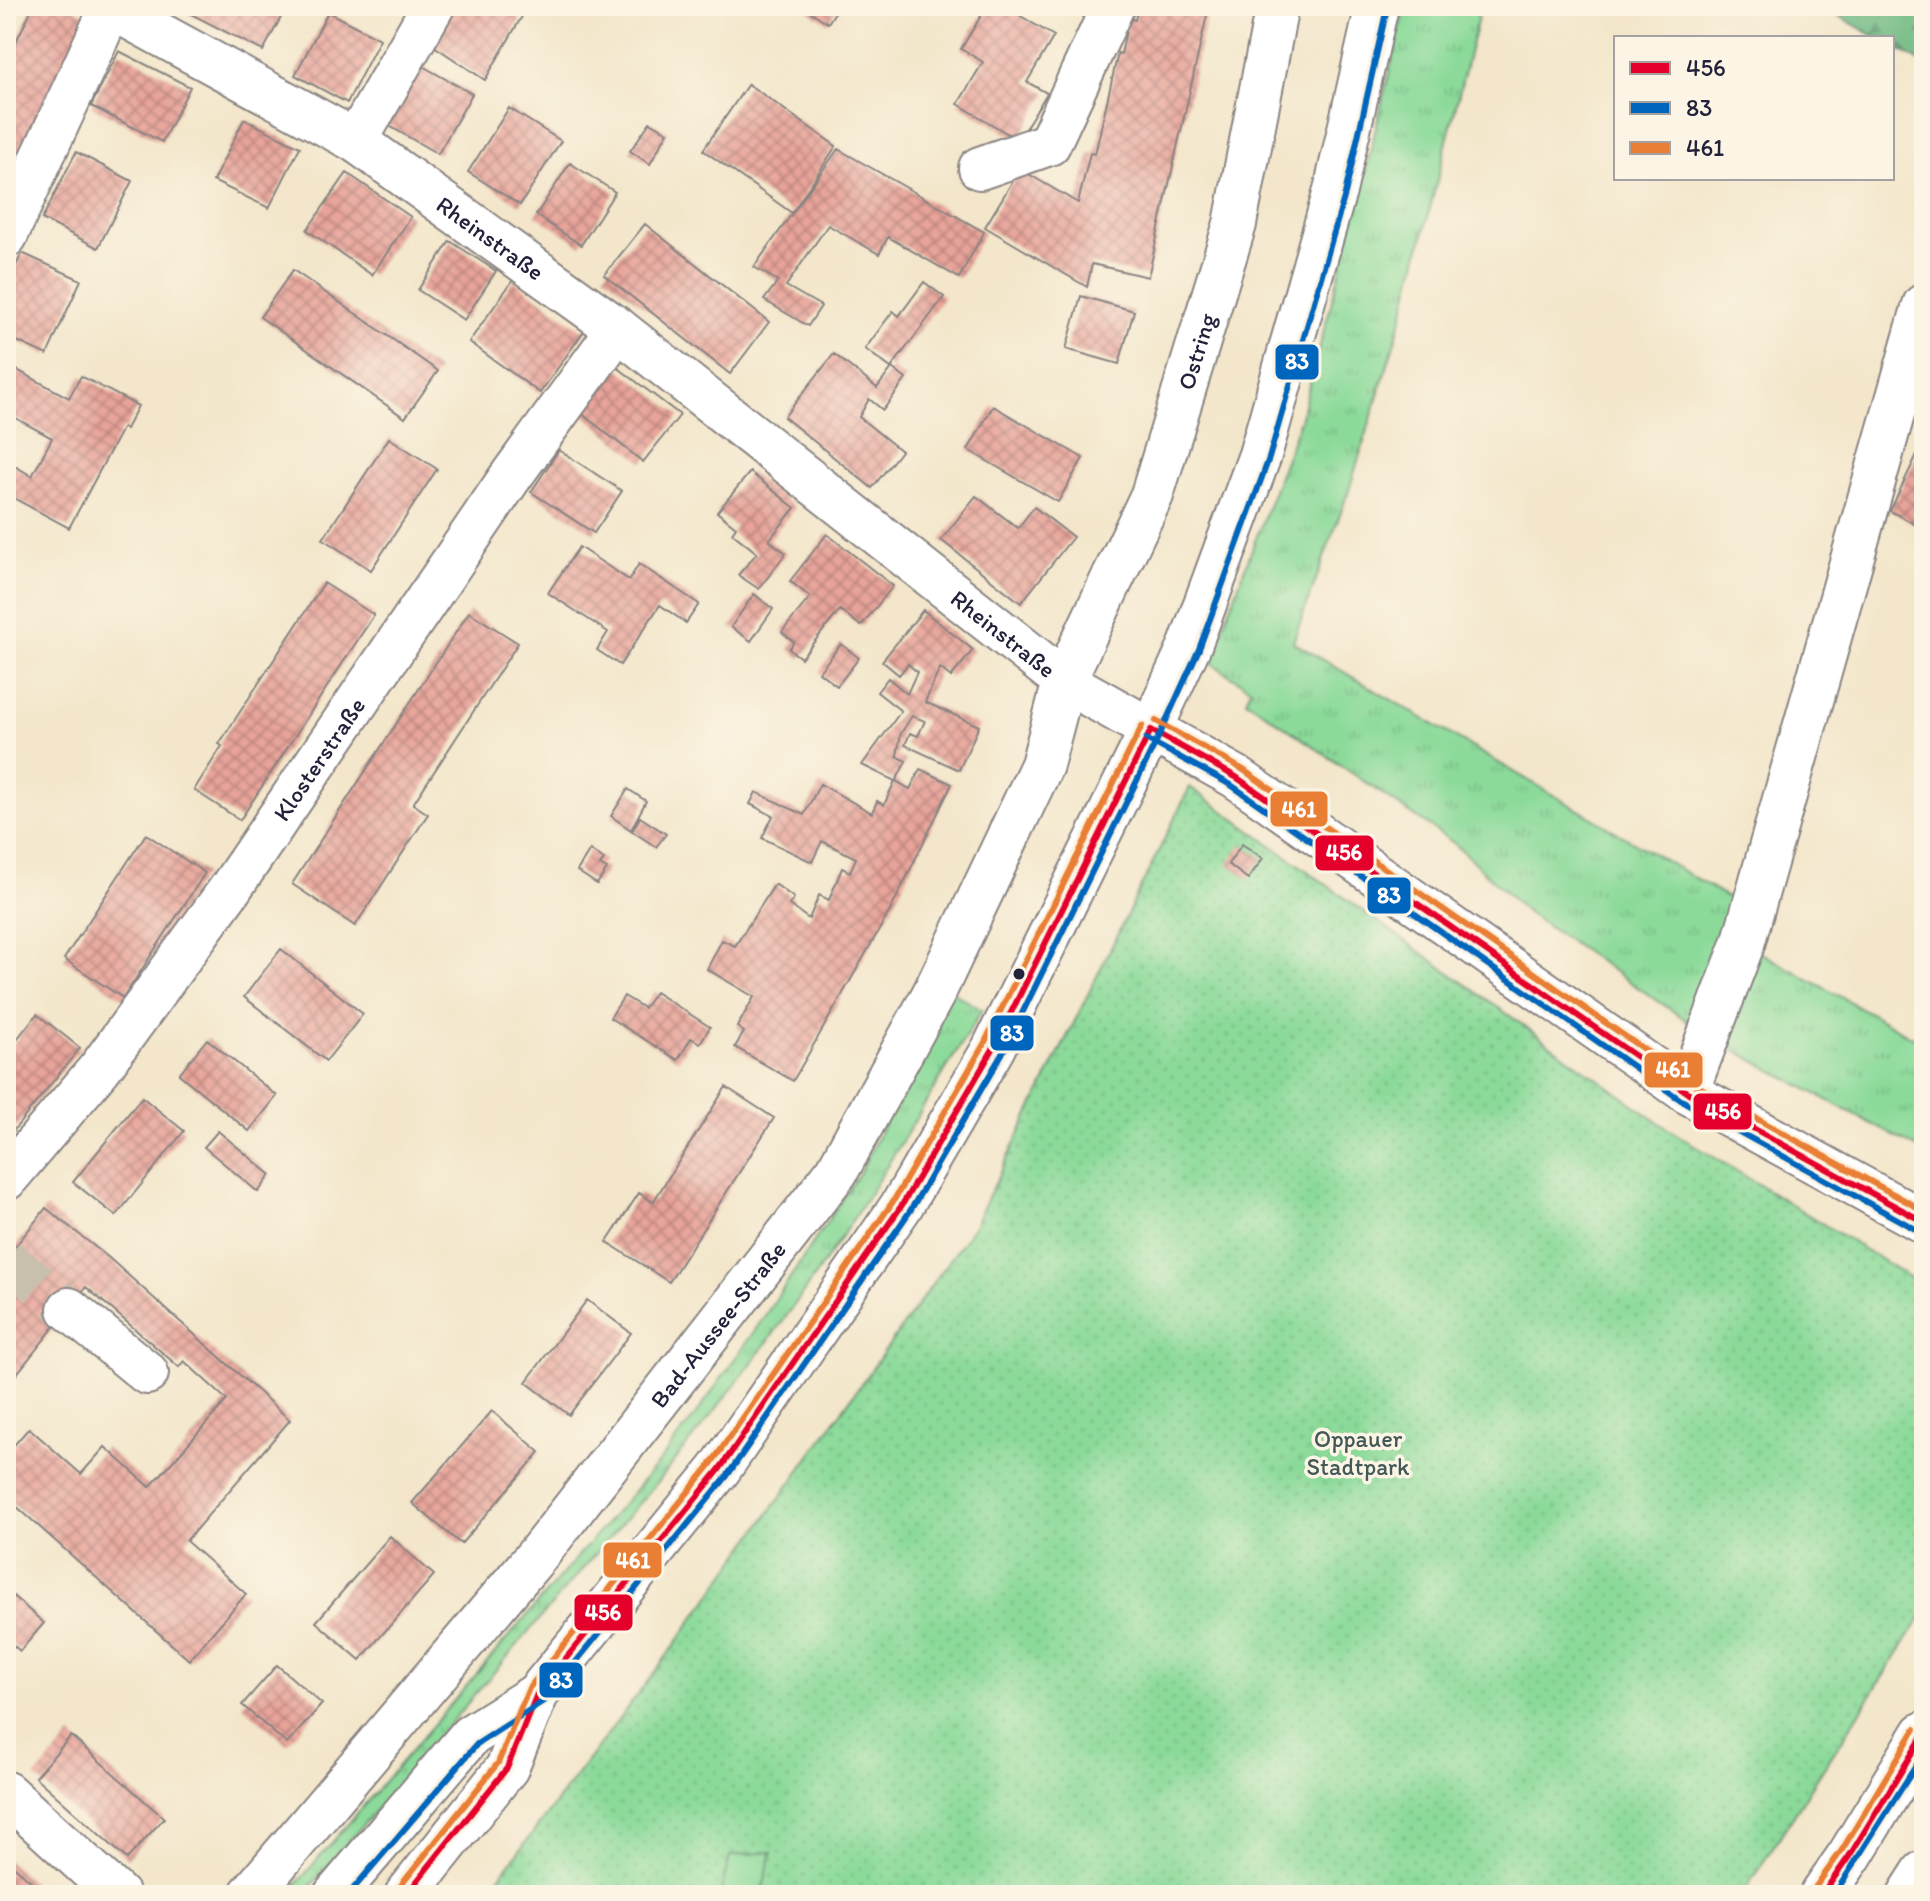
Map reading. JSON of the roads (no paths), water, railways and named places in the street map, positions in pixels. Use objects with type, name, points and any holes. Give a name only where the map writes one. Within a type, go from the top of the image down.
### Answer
[{"type":"highway","points":[[1822,1895],[1924,1734]]},
{"type":"highway","points":[[1910,1895],[1924,1873]]},
{"type":"street","points":[[356,141],[433,6]]},
{"type":"street","points":[[980,168],[1049,144],[1113,6]]},
{"type":"street","name":"Ostring","points":[[1064,681],[1152,495],[1235,224],[1277,6]]},
{"type":"street","points":[[406,1895],[507,1768],[537,1694],[719,1470],[902,1205],[993,1049],[1190,645],[1260,455],[1335,191],[1377,6]]},
{"type":"street","points":[[6,236],[110,7]]},
{"type":"street","name":"Rheinstraße","points":[[110,7],[356,141],[618,329],[1064,681],[1236,777],[1687,1092],[1924,1222]]},
{"type":"street","points":[[1687,1092],[1743,944],[1924,305]]},
{"type":"street","name":"Klosterstraße","points":[[6,1179],[100,1068],[221,902],[509,479],[618,329]]},
{"type":"street","name":"Bad-Aussee-Straße","points":[[250,1895],[539,1553],[837,1171],[934,993],[1042,765],[1064,681]]},
{"type":"street","points":[[69,1309],[147,1373]]},
{"type":"street","points":[[335,1895],[470,1736],[537,1694]]},
{"type":"street","points":[[10,1805],[118,1895]]},
{"type":"tunnel","points":[[6,1259],[69,1309]]},
{"type":"park label","name":"Oppauer Stadtpark","points":[[1358,1452]]}]
